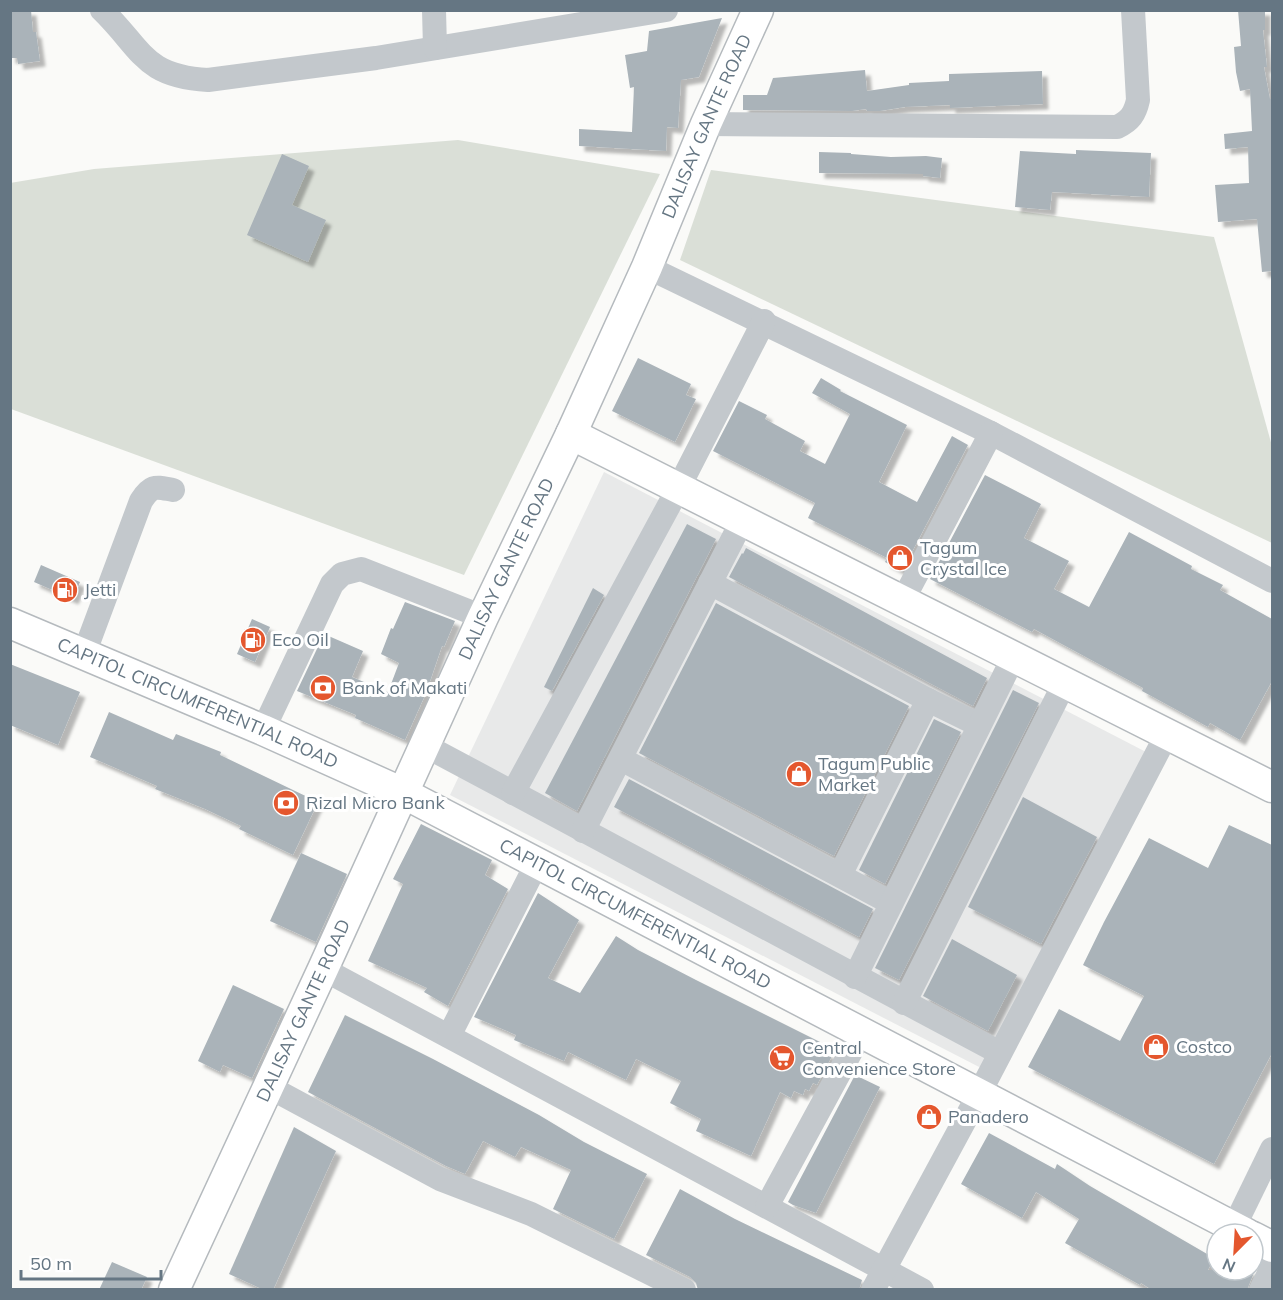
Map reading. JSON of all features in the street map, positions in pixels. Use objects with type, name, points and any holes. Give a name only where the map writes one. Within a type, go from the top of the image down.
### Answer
[{"type":"main road","name":"DALISAY GANTE ROAD","points":[[174,1290],[483,617],[571,434],[647,267],[706,124],[758,10]]},
{"type":"main road","points":[[571,434],[1167,734],[1271,780]]},
{"type":"main road","name":"CAPITOL CIRCUMFERENTIAL ROAD","points":[[10,623],[263,730],[403,793],[1224,1222]]},
{"type":"street","points":[[102,10],[137,53],[153,66],[187,79],[208,80],[435,48],[666,10]]},
{"type":"street","points":[[434,10],[435,48]]},
{"type":"street","points":[[706,124],[1118,127],[1127,123],[1135,111],[1138,100],[1133,10]]},
{"type":"street","points":[[647,267],[764,321],[991,433],[1272,581]]},
{"type":"street","points":[[513,793],[679,487],[764,321]]},
{"type":"street","points":[[903,600],[991,433]]},
{"type":"street","points":[[84,654],[141,501],[147,491],[155,487],[173,490]]},
{"type":"street","points":[[583,831],[743,519]]},
{"type":"street","points":[[263,730],[332,584],[342,574],[361,569],[483,617]]},
{"type":"street","points":[[710,583],[979,725]]},
{"type":"street","points":[[855,977],[1014,656]]},
{"type":"street","points":[[904,1003],[1065,682]]},
{"type":"street","points":[[840,875],[928,700]]},
{"type":"street","points":[[878,1279],[979,1094],[1167,734]]},
{"type":"street","points":[[424,745],[1000,1053]]},
{"type":"street","points":[[621,759],[891,903]]},
{"type":"street","points":[[449,1036],[537,863]]},
{"type":"street","points":[[323,969],[767,1206],[878,1279],[922,1290]]},
{"type":"street","points":[[767,1206],[861,1033]]},
{"type":"street","points":[[269,1087],[440,1179],[531,1214],[684,1290]]},
{"type":"street","points":[[1249,1222],[1272,1149]]},
{"type":"street","points":[[1261,1290],[1272,1267]]},
{"type":"shaded area","points":[[458,140],[660,174],[464,575],[11,409],[10,183],[94,169]]},
{"type":"shaded area","points":[[711,170],[1214,237],[1272,446],[1272,543],[680,260]]},
{"type":"shaded area","name":"Tagum Public Market","points":[[604,472],[1148,753],[985,1070],[450,795]]},
{"type":"building","points":[[10,10],[31,10],[33,32],[36,32],[40,61],[18,64],[17,58],[10,58]]},
{"type":"building","points":[[1238,10],[1265,10],[1265,30],[1263,30],[1267,67],[1264,67],[1270,99],[1272,99],[1272,271],[1262,272],[1257,219],[1218,222],[1215,185],[1249,183],[1248,147],[1225,149],[1224,134],[1252,131],[1250,89],[1240,91],[1236,72],[1234,47],[1241,46]]},
{"type":"building","points":[[722,18],[699,77],[681,80],[678,128],[667,127],[666,151],[579,146],[579,129],[632,132],[634,87],[630,88],[625,55],[647,51],[649,31]]},
{"type":"building","points":[[865,70],[867,91],[909,85],[909,83],[949,81],[949,74],[1042,71],[1043,104],[950,108],[950,105],[905,107],[880,111],[867,111],[866,109],[852,111],[743,110],[743,95],[767,95],[773,78]]},
{"type":"building","points":[[1076,150],[1151,153],[1149,197],[1052,192],[1050,210],[1015,207],[1020,151],[1076,154]]},
{"type":"building","points":[[819,152],[942,158],[940,178],[923,176],[923,174],[819,173]]},
{"type":"building","points":[[282,154],[309,166],[292,205],[326,220],[308,262],[247,235]]},
{"type":"building","points":[[638,358],[691,384],[686,395],[696,399],[675,442],[612,411]]},
{"type":"building","points":[[821,378],[840,391],[907,425],[879,482],[917,502],[952,436],[968,445],[902,571],[885,562],[887,558],[808,518],[815,503],[713,451],[739,401],[767,415],[765,419],[805,441],[800,451],[825,464],[850,414],[812,393]]},
{"type":"building","points":[[985,475],[1041,504],[1024,538],[1069,561],[1054,589],[1089,607],[1129,532],[1192,566],[1191,569],[1223,585],[1220,590],[1272,619],[1272,681],[1240,740],[1210,723],[1208,727],[1142,691],[1143,688],[1034,629],[1032,632],[930,579]]},
{"type":"building","points":[[687,524],[716,539],[577,811],[545,793]]},
{"type":"building","points":[[746,548],[987,678],[973,706],[729,577]]},
{"type":"building","name":"Jetti","points":[[41,565],[80,582],[73,599],[34,582]]},
{"type":"building","points":[[593,588],[604,595],[552,691],[544,687]]},
{"type":"building","points":[[405,602],[455,621],[444,647],[442,646],[426,693],[405,740],[355,718],[356,715],[297,691],[324,634],[363,651],[352,677],[388,692],[399,663],[381,654],[391,628],[393,629]]},
{"type":"building","points":[[716,603],[909,706],[834,856],[639,753]]},
{"type":"building","name":"Eco Oil","points":[[252,619],[270,627],[255,662],[237,654]]},
{"type":"building","points":[[10,664],[80,692],[58,745],[10,725]]},
{"type":"building","points":[[1013,690],[1039,703],[899,980],[875,968]]},
{"type":"building","points":[[109,712],[173,740],[176,734],[221,752],[220,755],[318,802],[293,855],[239,829],[241,826],[155,789],[157,786],[90,757]]},
{"type":"building","points":[[934,719],[961,732],[885,884],[859,870]]},
{"type":"building","points":[[629,779],[873,909],[859,937],[614,807]]},
{"type":"building","points":[[1023,797],[1097,837],[1041,944],[968,907]]},
{"type":"building","points":[[421,824],[492,860],[485,875],[508,889],[448,1006],[424,992],[427,988],[368,961],[403,884],[393,879]]},
{"type":"building","name":"Costco","points":[[1229,825],[1272,845],[1272,1053],[1214,1164],[1028,1067],[1059,1009],[1120,1041],[1144,996],[1083,965],[1104,922],[1149,838],[1208,868]]},
{"type":"building","points":[[301,853],[347,874],[316,942],[270,921]]},
{"type":"building","points":[[538,893],[579,920],[548,978],[580,993],[616,936],[638,950],[820,1042],[818,1047],[832,1056],[817,1085],[813,1083],[809,1091],[805,1089],[803,1095],[794,1091],[791,1098],[780,1092],[751,1156],[696,1131],[701,1119],[670,1103],[681,1081],[636,1059],[626,1080],[568,1052],[564,1061],[514,1040],[516,1035],[474,1017]]},
{"type":"building","points":[[952,939],[1017,975],[988,1031],[923,996]]},
{"type":"building","points":[[233,985],[284,1009],[252,1078],[223,1065],[220,1072],[198,1061]]},
{"type":"building","points":[[345,1015],[433,1059],[647,1174],[614,1239],[553,1209],[571,1170],[521,1147],[515,1157],[483,1141],[465,1174],[308,1092]]},
{"type":"building","points":[[855,1075],[880,1087],[816,1213],[793,1205],[788,1202]]},
{"type":"building","points":[[294,1127],[336,1151],[273,1290],[264,1290],[229,1274]]},
{"type":"building","points":[[989,1133],[1055,1169],[1057,1164],[1090,1186],[1205,1253],[1205,1282],[1250,1282],[1247,1290],[1152,1290],[1065,1243],[1079,1219],[1036,1192],[1022,1218],[961,1184]]},
{"type":"building","points":[[680,1189],[735,1219],[862,1280],[859,1290],[698,1290],[696,1283],[690,1277],[646,1255]]},
{"type":"building","points":[[112,1262],[147,1277],[141,1290],[99,1290]]},
{"type":"place","name":"Tagum Crystal Ice","points":[[900,558]]},
{"type":"place","name":"Jetti","points":[[65,590]]},
{"type":"place","name":"Eco Oil","points":[[253,640]]},
{"type":"place","name":"Bank of Makati","points":[[323,688]]},
{"type":"place","name":"Tagum Public Market","points":[[799,774]]},
{"type":"place","name":"Rizal Micro Bank","points":[[286,803]]},
{"type":"place","name":"Costco","points":[[1156,1047]]},
{"type":"place","name":"Central Convenience Store","points":[[782,1058]]},
{"type":"place","name":"Panadero","points":[[929,1117]]}]
